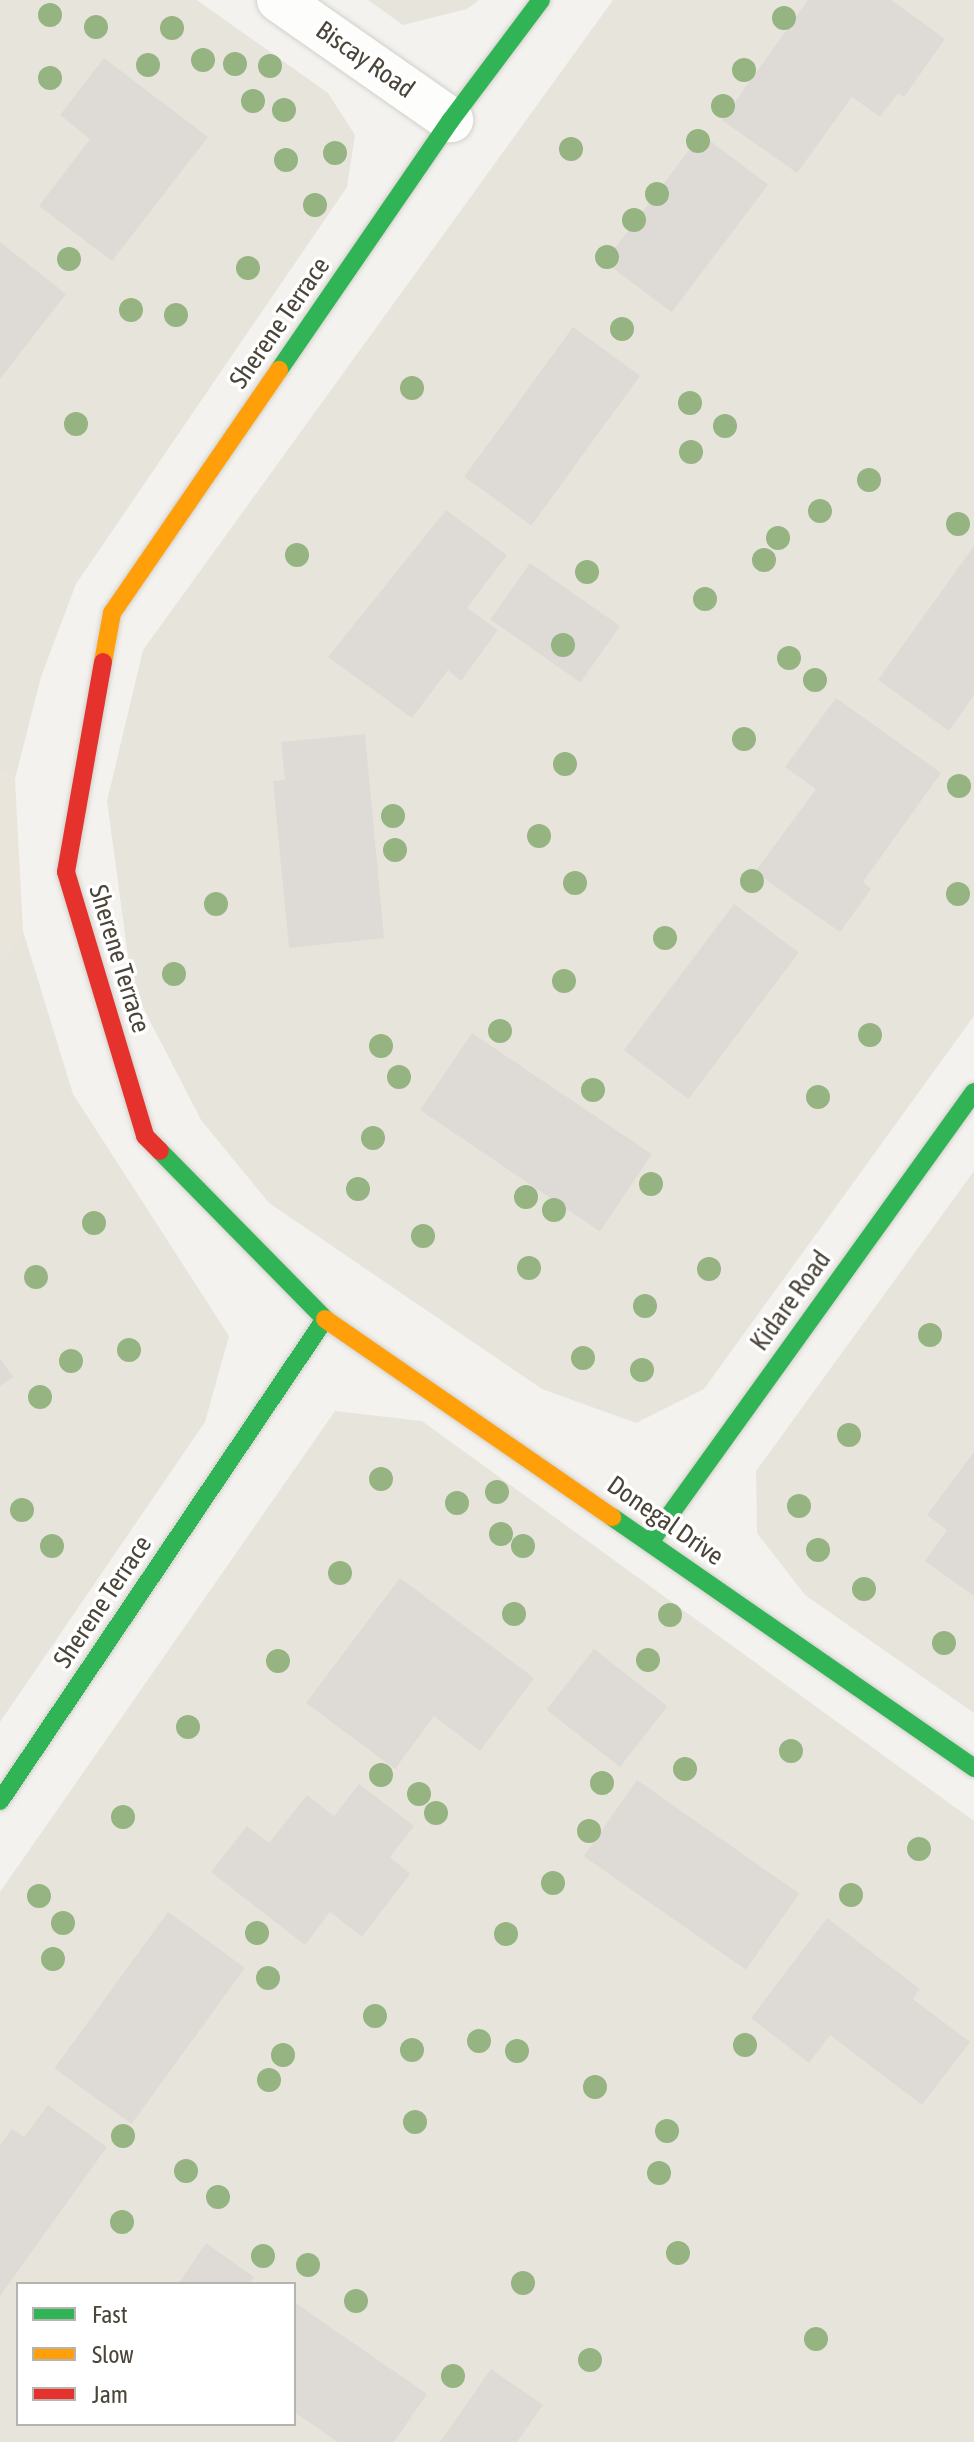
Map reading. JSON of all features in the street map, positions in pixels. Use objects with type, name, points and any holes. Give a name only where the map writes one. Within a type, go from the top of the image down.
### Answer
[{"type":"street","name":"Biscay Road","points":[[279,0],[451,120]]},
{"type":"street","name":"Sherene Terrace","points":[[0,1801],[325,1319],[145,1136],[66,872],[112,613],[451,120],[541,0]]},
{"type":"street","name":"Kidare Road","points":[[651,1541],[974,1092]]},
{"type":"street","name":"Donegal Drive","points":[[325,1319],[651,1541],[974,1768]]},
{"type":"shaded area","points":[[0,0],[197,0],[328,93],[355,135],[347,187],[76,584],[41,677],[15,779],[0,770]]},
{"type":"shaded area","points":[[368,0],[479,0],[467,9],[403,25]]},
{"type":"shaded area","points":[[613,0],[974,0],[974,1016],[704,1389],[636,1423],[542,1389],[269,1203],[201,1120],[132,986],[107,801],[143,650]]},
{"type":"shaded area","points":[[0,770],[15,779],[23,931],[0,962]]},
{"type":"shaded area","points":[[23,931],[73,1094],[229,1336],[205,1422],[0,1722],[0,962]]},
{"type":"shaded area","points":[[974,1171],[974,1713],[805,1595],[757,1533],[756,1471]]},
{"type":"shaded area","points":[[335,1411],[422,1421],[974,1821],[974,2442],[0,2442],[0,1892]]},
{"type":"building","points":[[808,0],[891,0],[945,39],[904,97],[898,93],[880,117],[852,97],[797,173],[722,120]]},
{"type":"building","points":[[104,58],[208,137],[112,261],[39,206],[90,139],[60,115]]},
{"type":"building","points":[[701,134],[768,185],[672,312],[605,262]]},
{"type":"building","points":[[0,242],[66,294],[0,379]]},
{"type":"building","points":[[573,327],[640,376],[531,525],[464,477]]},
{"type":"building","points":[[446,510],[507,555],[467,608],[498,630],[461,681],[448,670],[412,718],[328,657]]},
{"type":"building","points":[[974,546],[974,695],[949,731],[878,680]]},
{"type":"building","points":[[530,563],[620,626],[581,683],[490,620]]},
{"type":"building","points":[[836,698],[941,773],[863,882],[871,889],[840,932],[755,872],[816,789],[785,767]]},
{"type":"building","points":[[365,734],[384,938],[289,948],[273,781],[285,780],[281,742]]},
{"type":"building","points":[[734,904],[799,953],[689,1099],[624,1050]]},
{"type":"building","points":[[472,1033],[652,1154],[600,1231],[420,1110]]},
{"type":"building","points":[[0,1358],[13,1377],[0,1386]]},
{"type":"building","points":[[974,1452],[974,1596],[925,1561],[947,1530],[927,1515]]},
{"type":"building","points":[[400,1578],[534,1678],[480,1751],[434,1716],[395,1769],[306,1703]]},
{"type":"building","points":[[594,1649],[667,1706],[620,1767],[547,1710]]},
{"type":"building","points":[[637,1780],[799,1894],[746,1970],[584,1856]]},
{"type":"building","points":[[359,1784],[414,1826],[390,1857],[410,1874],[362,1937],[330,1912],[305,1945],[211,1872],[247,1826],[269,1843],[307,1795],[334,1816]]},
{"type":"building","points":[[168,1912],[245,1968],[131,2124],[55,2068]]},
{"type":"building","points":[[827,1918],[920,1989],[913,1999],[970,2042],[922,2105],[830,2035],[809,2063],[751,2018]]},
{"type":"building","points":[[48,2105],[107,2147],[0,2296],[0,2145],[12,2129],[24,2137]]},
{"type":"building","points":[[206,2243],[254,2277],[250,2282],[179,2282]]},
{"type":"building","points":[[296,2303],[427,2394],[394,2442],[338,2442],[296,2413]]},
{"type":"building","points":[[491,2369],[543,2405],[517,2442],[440,2442]]},
{"type":"traffic: fast","points":[[279,370],[451,120],[541,0]]},
{"type":"traffic: fast","points":[[651,1541],[974,1092]]},
{"type":"traffic: fast","points":[[0,1801],[325,1319],[160,1151]]},
{"type":"traffic: fast","points":[[612,1517],[974,1768]]},
{"type":"traffic: slow","points":[[103,662],[112,613],[279,370]]},
{"type":"traffic: slow","points":[[325,1319],[612,1517]]},
{"type":"traffic: jam","points":[[103,662],[66,872],[145,1136],[160,1151]]}]
